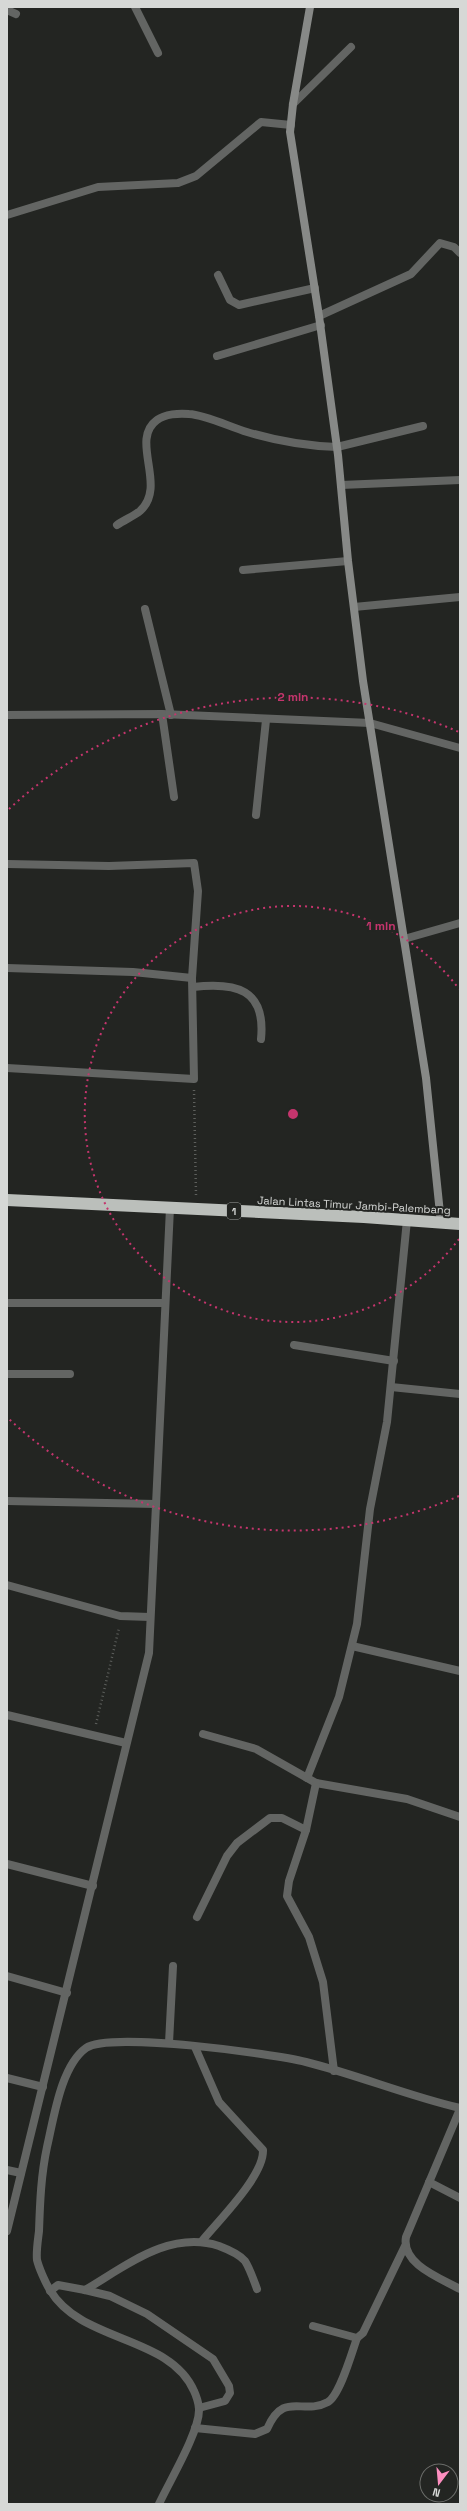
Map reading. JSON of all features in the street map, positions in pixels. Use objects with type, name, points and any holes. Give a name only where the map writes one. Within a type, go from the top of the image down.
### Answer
[{"type":"highway","name":"Jalan Lintas Timur Jambi-Palembang","points":[[7,1200],[460,1224]]},
{"type":"street","points":[[135,7],[158,53]]},
{"type":"street","points":[[310,7],[293,104],[291,125],[321,325],[337,448],[348,561],[370,722],[426,1078],[441,1223]]},
{"type":"street","points":[[7,10],[16,14]]},
{"type":"street","points":[[293,104],[351,47]]},
{"type":"street","points":[[7,215],[98,187],[178,183],[196,176],[261,122],[291,125]]},
{"type":"street","points":[[319,316],[411,274],[440,243],[454,247],[460,253]]},
{"type":"street","points":[[218,275],[230,300],[239,305],[315,288]]},
{"type":"street","points":[[217,356],[321,325]]},
{"type":"street","points":[[116,525],[140,511],[146,503],[151,492],[146,452],[148,433],[156,420],[167,415],[190,414],[275,440],[298,445],[337,448],[423,426]]},
{"type":"street","points":[[341,486],[460,480]]},
{"type":"street","points":[[243,570],[348,561]]},
{"type":"street","points":[[354,607],[460,597]]},
{"type":"street","points":[[144,609],[171,715]]},
{"type":"street","points":[[7,715],[162,714],[266,720],[370,722],[460,748]]},
{"type":"street","points":[[162,714],[174,797]]},
{"type":"street","points":[[256,815],[266,720]]},
{"type":"street","points":[[7,864],[109,866],[194,863],[198,892],[192,978],[194,987],[194,1079],[7,1068]]},
{"type":"street","points":[[404,939],[460,923]]},
{"type":"street","points":[[7,968],[132,972],[192,978]]},
{"type":"street","points":[[194,987],[215,984],[232,986],[251,997],[258,1006],[261,1014],[260,1039]]},
{"type":"street","points":[[7,2231],[67,1992],[149,1653],[170,1208]]},
{"type":"street","points":[[307,1778],[334,1710],[352,1646],[370,1509],[387,1422],[407,1220]]},
{"type":"street","points":[[7,1303],[165,1303]]},
{"type":"street","points":[[294,1345],[394,1361]]},
{"type":"street","points":[[7,1374],[70,1374]]},
{"type":"street","points":[[391,1387],[460,1394]]},
{"type":"street","points":[[7,1501],[156,1504]]},
{"type":"street","points":[[7,1585],[120,1616],[150,1617]]},
{"type":"street","points":[[352,1646],[460,1671]]},
{"type":"street","points":[[7,1715],[126,1743]]},
{"type":"street","points":[[203,1734],[256,1749],[316,1783],[407,1799],[460,1817]]},
{"type":"street","points":[[316,1783],[306,1830],[288,1881],[288,1896],[309,1937],[323,1982],[334,2071]]},
{"type":"street","points":[[196,1917],[227,1856],[237,1843],[270,1818],[282,1818],[306,1830]]},
{"type":"street","points":[[7,1864],[93,1886]]},
{"type":"street","points":[[169,2043],[173,1966]]},
{"type":"street","points":[[7,1976],[67,1992]]},
{"type":"street","points":[[159,2504],[195,2428],[199,2408],[193,2388],[174,2365],[139,2345],[108,2333],[71,2315],[50,2291],[37,2260],[41,2175],[54,2115],[68,2072],[76,2056],[89,2046],[102,2042],[169,2043],[305,2062],[460,2108],[429,2182],[405,2246],[369,2326],[357,2338],[337,2391],[329,2401],[317,2405],[282,2407],[273,2416],[267,2429],[255,2434],[195,2428]]},
{"type":"street","points":[[195,2047],[219,2102],[263,2150],[263,2158],[252,2179],[202,2241]]},
{"type":"street","points":[[7,2078],[43,2087]]},
{"type":"street","points":[[7,2170],[21,2173]]},
{"type":"street","points":[[429,2182],[460,2198]]},
{"type":"street","points":[[84,2290],[157,2249],[174,2243],[202,2241],[229,2249],[245,2261],[257,2289]]},
{"type":"street","points":[[405,2246],[412,2260],[460,2289]]},
{"type":"street","points":[[50,2291],[58,2285],[110,2296],[147,2314],[213,2359],[229,2386],[230,2393],[225,2401],[199,2408]]},
{"type":"street","points":[[313,2326],[357,2338]]},
{"type":"path","points":[[194,1079],[196,1210]]},
{"type":"path","points":[[93,1736],[119,1632],[120,1616]]}]
